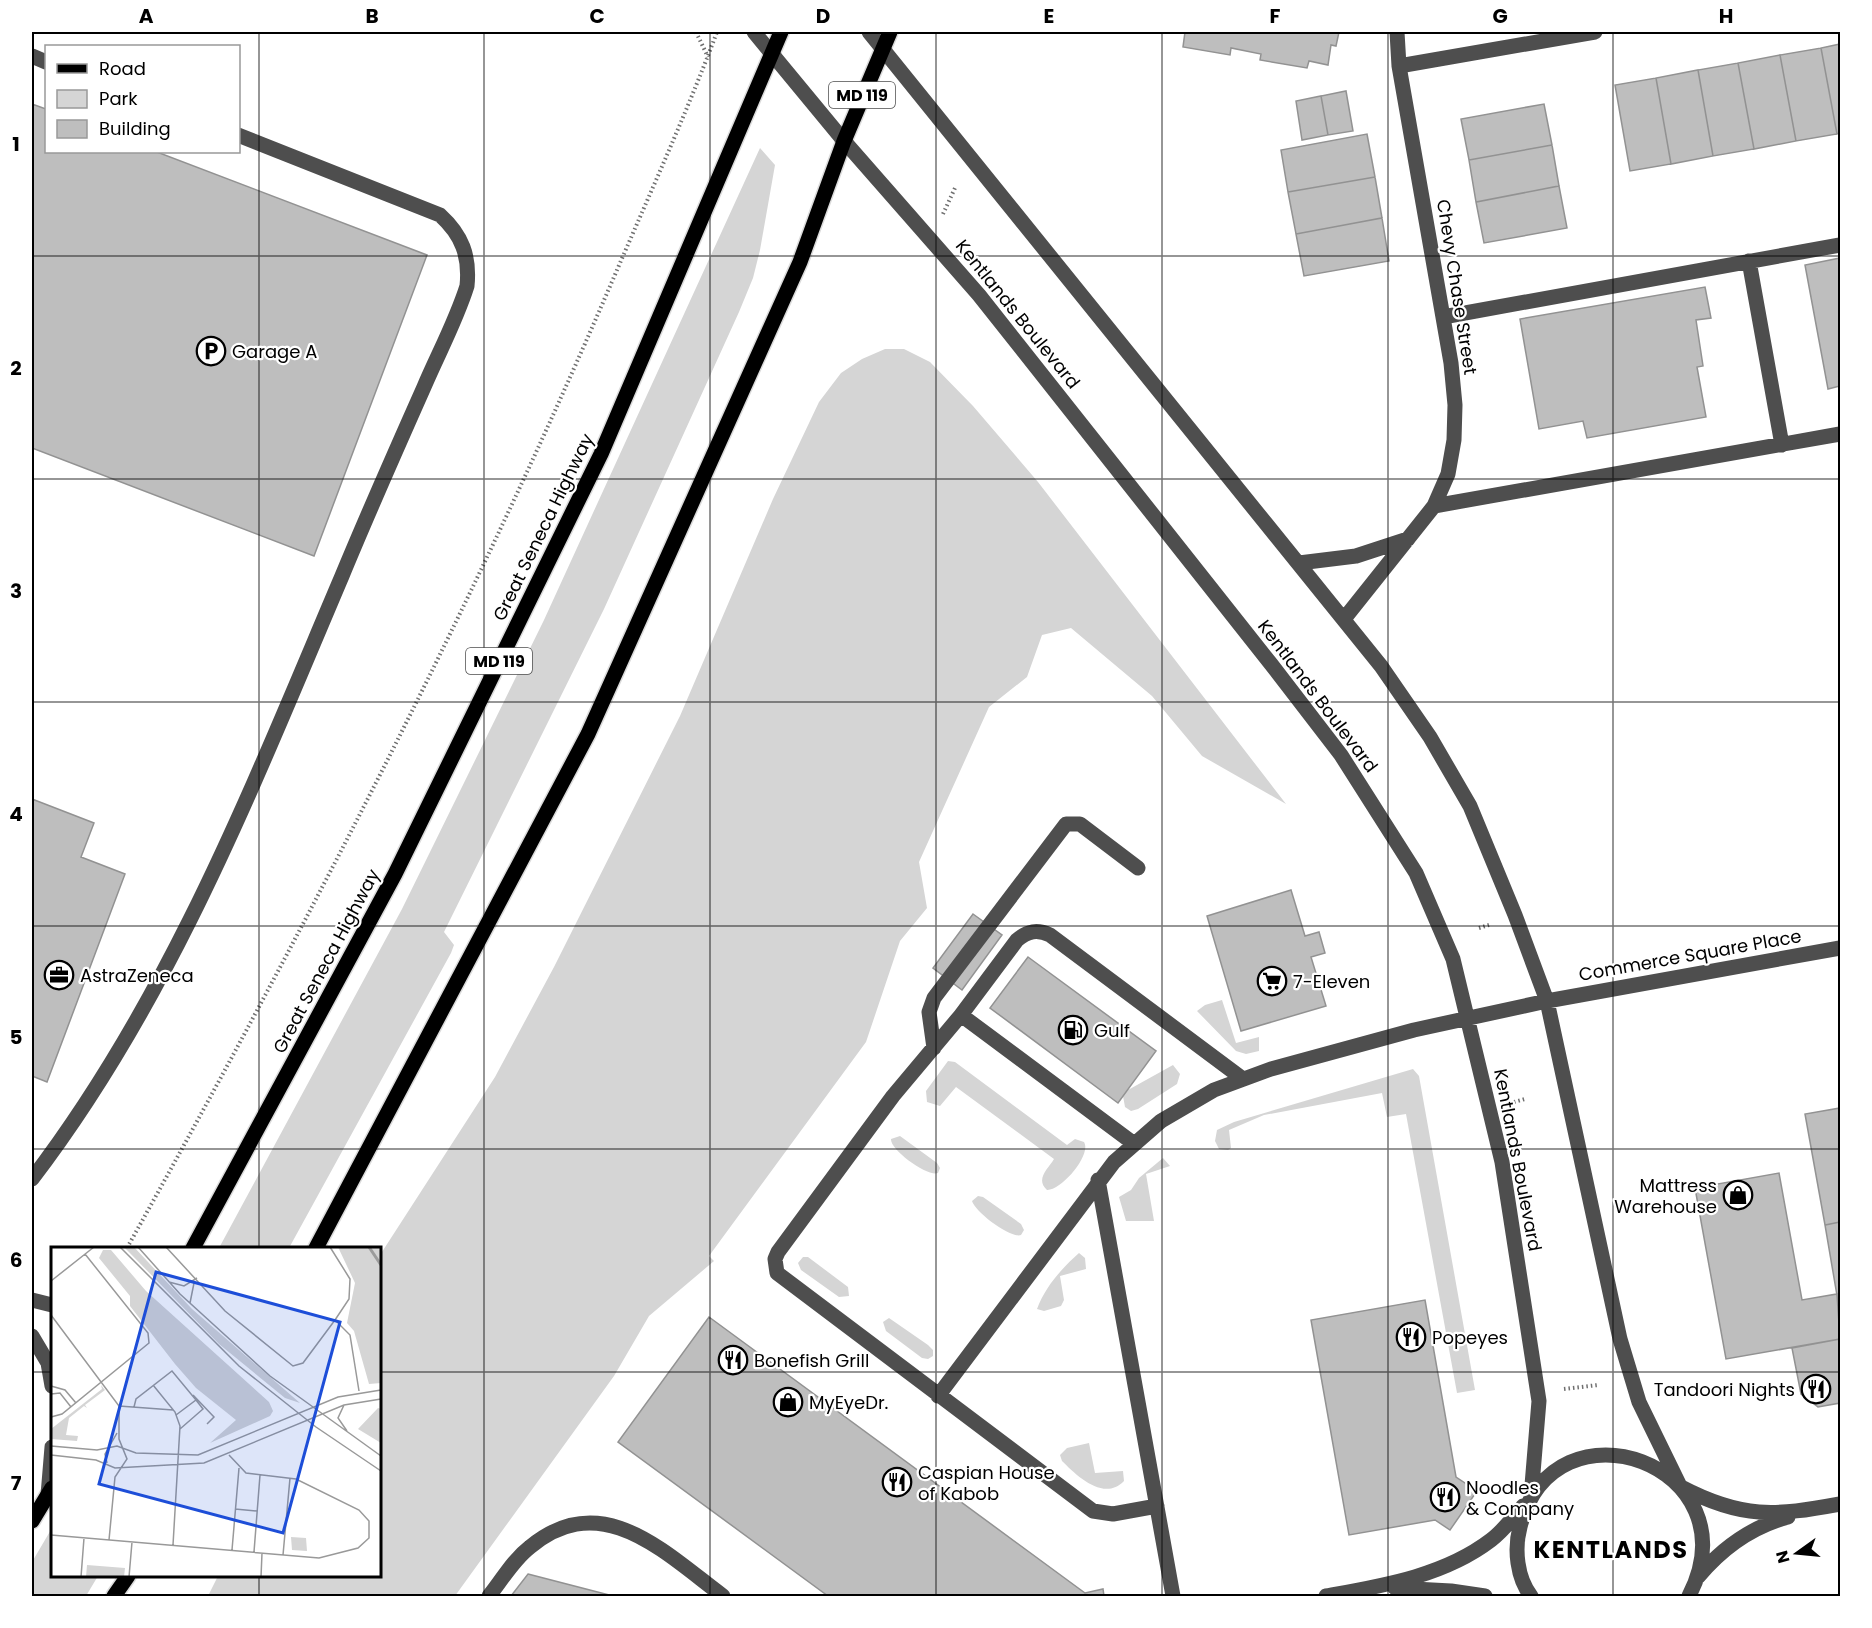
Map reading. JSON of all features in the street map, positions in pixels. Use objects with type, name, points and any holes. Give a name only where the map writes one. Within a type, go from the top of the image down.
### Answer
[{"type":"main road","name":"Great Seneca Highway","points":[[194,1247],[395,874],[601,454],[781,32]]},
{"type":"main road","name":"MD 119","points":[[317,1247],[588,734],[800,262],[844,141],[890,32]]},
{"type":"main road","points":[[32,1521],[50,1492]]},
{"type":"main road","points":[[114,1596],[127,1577]]},
{"type":"street","name":"Kentlands Boulevard","points":[[754,32],[771,56],[979,295],[1341,755],[1416,873],[1453,959],[1469,1017],[1502,1162],[1539,1401],[1531,1497]]},
{"type":"street","points":[[869,32],[1381,666],[1430,737],[1470,806],[1515,915],[1547,1001],[1620,1339],[1639,1402],[1680,1486],[1694,1507],[1701,1529],[1703,1549],[1699,1577],[1691,1596]]},
{"type":"street","name":"Chevy Chase Street","points":[[1344,620],[1434,507],[1448,474],[1454,440],[1455,405],[1443,317],[1399,66],[1397,32]]},
{"type":"street","points":[[1399,66],[1595,32]]},
{"type":"street","points":[[32,1179],[75,1122],[128,1038],[210,881],[256,780],[467,286],[467,255],[460,239],[440,214],[240,136]]},
{"type":"street","points":[[1443,317],[1840,245]]},
{"type":"street","points":[[1749,261],[1782,445]]},
{"type":"street","points":[[1434,507],[1840,434]]},
{"type":"street","points":[[1299,563],[1356,556],[1408,539]]},
{"type":"street","points":[[934,1048],[929,1012],[934,998],[1066,824],[1080,824],[1138,868]]},
{"type":"street","points":[[1157,1506],[1113,1514],[1093,1511],[782,1279],[775,1266],[778,1252],[893,1096],[962,1015],[1017,940],[1033,931],[1041,931],[1059,941],[1243,1079]]},
{"type":"street","name":"Commerce Square Place","points":[[938,1396],[1098,1180],[1133,1143],[1188,1103],[1243,1079],[1414,1030],[1547,1001],[1840,948]]},
{"type":"street","points":[[962,1015],[1133,1143]]},
{"type":"street","points":[[1098,1180],[1173,1596]]},
{"type":"street","points":[[32,1300],[51,1305]]},
{"type":"street","points":[[32,1336],[48,1364],[51,1380]]},
{"type":"street","points":[[1326,1596],[1368,1589],[1431,1571],[1474,1551],[1492,1539],[1553,1473],[1567,1464],[1602,1454],[1640,1459],[1658,1467],[1680,1486],[1713,1504],[1745,1512],[1784,1512],[1840,1504]]},
{"type":"street","points":[[50,1492],[51,1470]]},
{"type":"street","points":[[1531,1497],[1523,1512],[1517,1538],[1518,1562],[1531,1596]]},
{"type":"street","points":[[1699,1577],[1722,1550],[1747,1533],[1779,1520],[1820,1508]]},
{"type":"street","points":[[489,1596],[517,1559],[537,1541],[561,1529],[596,1523],[632,1531],[723,1596]]},
{"type":"street","points":[[1368,1589],[1416,1588],[1485,1596]]},
{"type":"path","points":[[696,32],[708,57]]},
{"type":"path","points":[[128,1247],[315,905],[450,636],[558,407],[717,32]]},
{"type":"path","points":[[941,220],[955,188]]},
{"type":"path","points":[[1479,928],[1493,923]]},
{"type":"path","points":[[1560,1389],[1598,1385]]},
{"type":"green space","points":[[760,148],[775,165],[753,278],[604,609],[444,932],[454,945],[451,953],[290,1247],[220,1247],[402,909],[544,620]]},
{"type":"green space","points":[[885,349],[904,349],[930,362],[973,406],[1038,482],[1286,804],[1202,756],[1152,696],[1071,628],[1042,635],[1027,677],[989,707],[919,862],[927,908],[900,941],[866,1042],[709,1256],[714,1261],[649,1316],[614,1376],[455,1596],[208,1596],[218,1577],[381,1577],[381,1253],[495,1077],[554,967],[680,716],[773,499],[819,402],[841,373],[862,359]]},
{"type":"green space","points":[[1222,1000],[1236,1043],[1259,1037],[1259,1051],[1246,1054],[1236,1051],[1197,1011],[1205,1005]]},
{"type":"green space","points":[[948,1061],[955,1062],[1067,1145],[1075,1139],[1084,1142],[1084,1155],[1067,1179],[1053,1189],[1047,1190],[1042,1178],[1054,1159],[956,1087],[940,1106],[927,1102],[926,1091]]},
{"type":"green space","points":[[1173,1065],[1180,1074],[1177,1084],[1138,1109],[1131,1111],[1125,1107],[1123,1096],[1128,1090]]},
{"type":"green space","points":[[1413,1069],[1419,1076],[1475,1390],[1457,1393],[1406,1114],[1387,1117],[1382,1093],[1264,1115],[1229,1130],[1231,1148],[1228,1150],[1219,1149],[1215,1141],[1217,1130],[1234,1122]]},
{"type":"green space","points":[[900,1136],[937,1163],[940,1168],[938,1173],[926,1171],[903,1156],[892,1144],[891,1139]]},
{"type":"green space","points":[[1163,1158],[1170,1166],[1146,1174],[1154,1221],[1126,1221],[1119,1197],[1131,1190],[1139,1178]]},
{"type":"green space","points":[[978,1196],[983,1197],[1021,1224],[1024,1230],[1021,1235],[1010,1233],[986,1218],[972,1201]]},
{"type":"green space","points":[[1079,1253],[1085,1258],[1086,1269],[1060,1276],[1064,1300],[1061,1306],[1044,1311],[1037,1309],[1055,1278]]},
{"type":"green space","points":[[803,1257],[808,1257],[848,1287],[849,1296],[839,1297],[801,1270],[798,1263]]},
{"type":"green space","points":[[889,1318],[928,1345],[933,1350],[933,1356],[928,1359],[922,1358],[886,1331],[883,1322]]},
{"type":"green space","points":[[1089,1443],[1095,1473],[1123,1471],[1124,1481],[1116,1487],[1100,1488],[1083,1479],[1062,1461],[1060,1455],[1067,1448]]},
{"type":"green space","points":[[51,1530],[51,1577],[97,1577],[86,1596],[32,1596],[32,1562]]},
{"type":"building","points":[[1185,32],[1339,32],[1336,46],[1331,45],[1328,65],[1309,61],[1307,68],[1260,60],[1261,54],[1231,48],[1230,55],[1183,47]]},
{"type":"building","points":[[1840,44],[1840,133],[1837,134],[1821,48]]},
{"type":"building","points":[[1821,48],[1837,134],[1796,141],[1780,55]]},
{"type":"building","points":[[1780,55],[1796,141],[1754,149],[1738,63]]},
{"type":"building","points":[[1738,63],[1754,149],[1713,156],[1698,70]]},
{"type":"building","points":[[1698,70],[1713,156],[1671,164],[1656,78]]},
{"type":"building","points":[[1656,78],[1671,164],[1630,171],[1615,85]]},
{"type":"building","points":[[1346,91],[1353,131],[1328,135],[1321,96]]},
{"type":"building","points":[[1321,96],[1328,135],[1302,140],[1296,101]]},
{"type":"building","name":"Garage A","points":[[32,104],[45,109],[45,153],[160,153],[427,255],[314,556],[32,448]]},
{"type":"building","points":[[1544,104],[1552,145],[1469,160],[1461,119]]},
{"type":"building","points":[[1367,134],[1375,177],[1288,192],[1281,150]]},
{"type":"building","points":[[1552,145],[1559,186],[1476,202],[1469,160]]},
{"type":"building","points":[[1375,177],[1382,218],[1296,234],[1288,192]]},
{"type":"building","points":[[1559,186],[1567,228],[1484,243],[1476,202]]},
{"type":"building","points":[[1382,218],[1389,261],[1304,276],[1296,234]]},
{"type":"building","points":[[1840,258],[1840,386],[1828,389],[1805,265]]},
{"type":"building","points":[[1705,287],[1711,318],[1696,320],[1703,366],[1697,367],[1706,417],[1587,438],[1583,421],[1539,429],[1520,319]]},
{"type":"building","name":"AstraZeneca","points":[[32,799],[94,823],[81,857],[125,874],[47,1082],[32,1076]]},
{"type":"building","name":"7-Eleven","points":[[1291,890],[1305,936],[1319,932],[1325,953],[1311,957],[1326,1006],[1241,1031],[1207,916]]},
{"type":"building","points":[[973,914],[1002,935],[962,990],[933,968]]},
{"type":"building","name":"Gulf","points":[[1028,957],[1156,1051],[1118,1103],[990,1008]]},
{"type":"building","points":[[1840,1108],[1840,1222],[1825,1225],[1805,1114]]},
{"type":"building","points":[[1779,1173],[1802,1300],[1837,1294],[1840,1339],[1726,1359],[1695,1188]]},
{"type":"building","points":[[1840,1222],[1840,1313],[1825,1225]]},
{"type":"building","points":[[1425,1300],[1456,1477],[1477,1491],[1450,1530],[1435,1520],[1349,1535],[1311,1320]]},
{"type":"building","points":[[709,1317],[1085,1593],[1103,1589],[1104,1596],[828,1596],[618,1442]]},
{"type":"building","points":[[1840,1339],[1840,1403],[1818,1407],[1801,1394],[1792,1348]]},
{"type":"building","points":[[528,1574],[613,1596],[511,1596]]},
{"type":"place","name":"Garage A","points":[[211,351]]},
{"type":"place","name":"AstraZeneca","points":[[59,975]]},
{"type":"place","name":"7-Eleven","points":[[1272,981]]},
{"type":"place","name":"Gulf","points":[[1073,1030]]},
{"type":"place","name":"Mattress Warehouse","points":[[1738,1195]]},
{"type":"place","name":"Popeyes","points":[[1411,1337]]},
{"type":"place","name":"Bonefish Grill","points":[[733,1360]]},
{"type":"place","name":"Tandoori Nights","points":[[1816,1389]]},
{"type":"place","name":"MyEyeDr.","points":[[788,1402]]},
{"type":"place","name":"Caspian House of Kabob","points":[[897,1482]]},
{"type":"place","name":"Noodles & Company","points":[[1445,1497]]},
{"type":"district","name":"KENTLANDS","points":[[1611,1549]]}]
